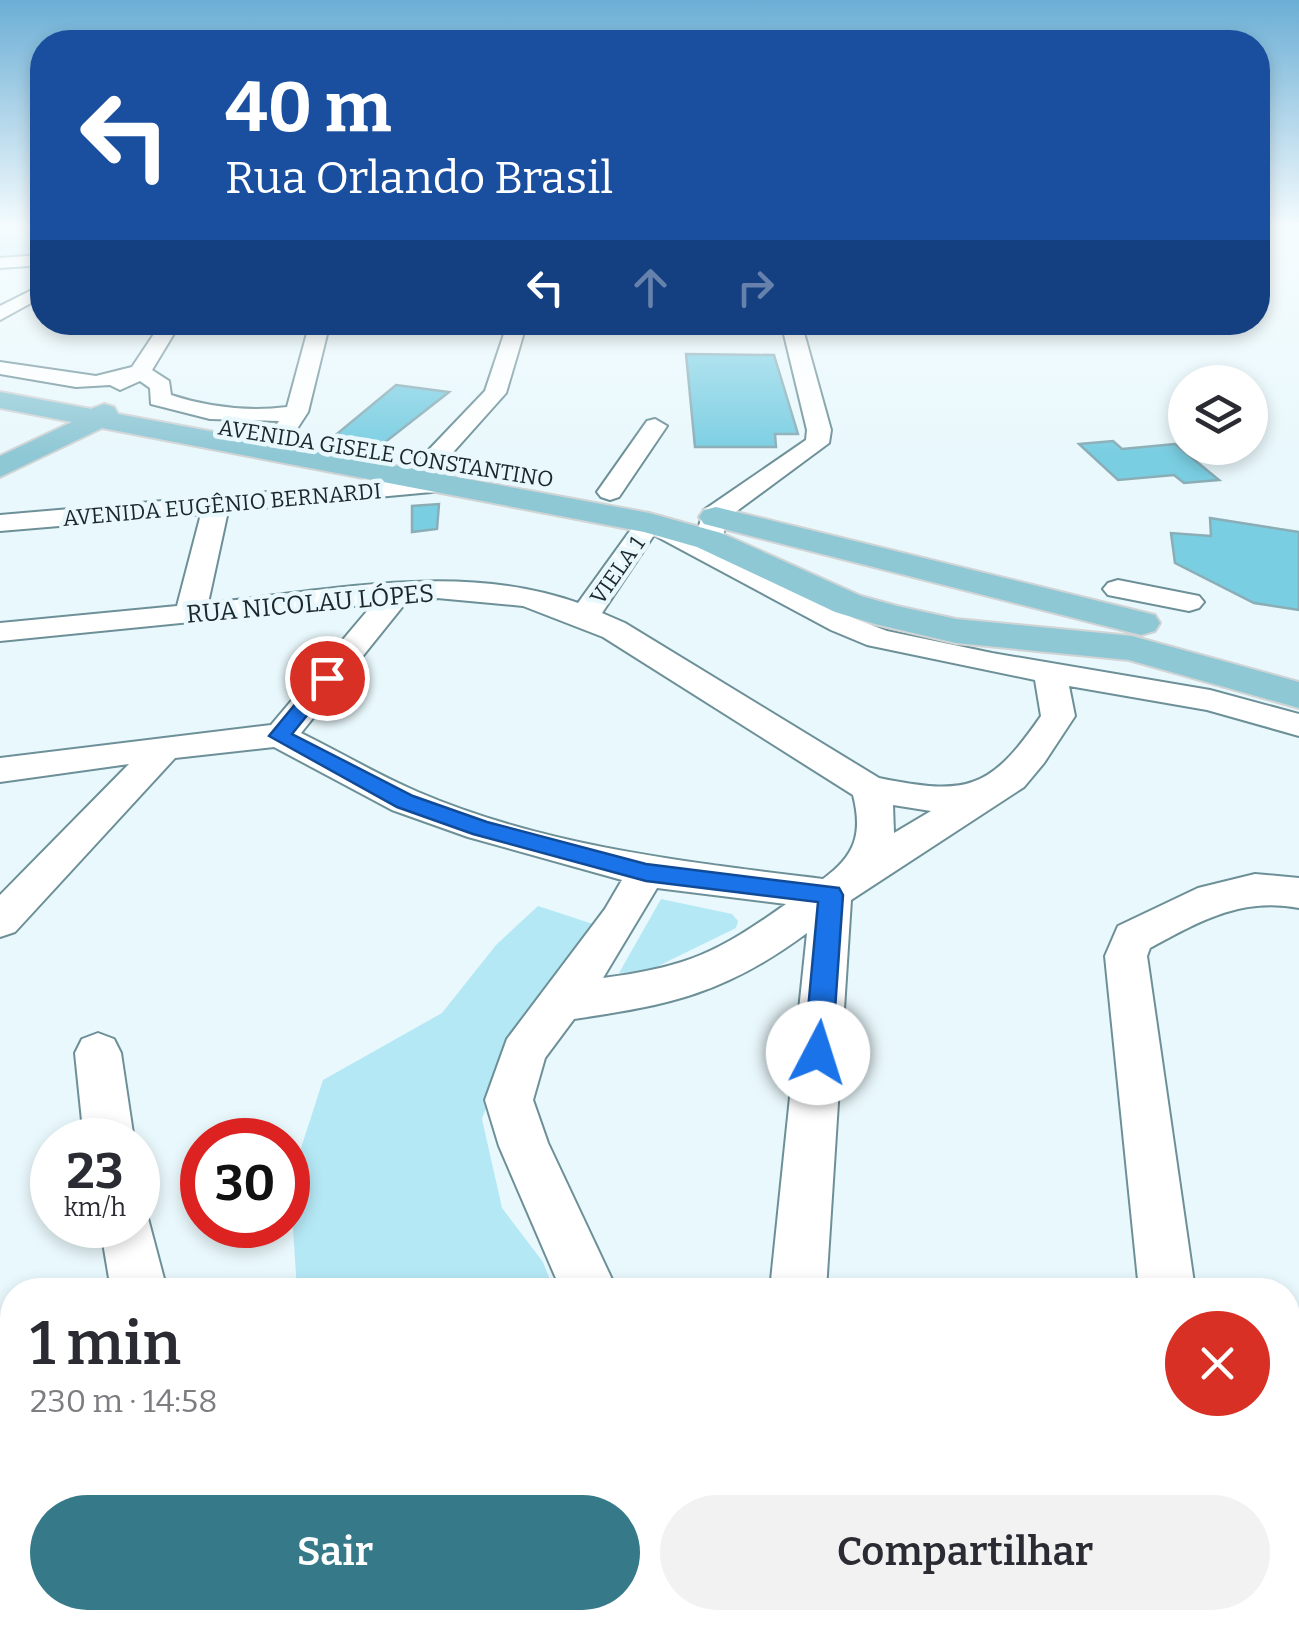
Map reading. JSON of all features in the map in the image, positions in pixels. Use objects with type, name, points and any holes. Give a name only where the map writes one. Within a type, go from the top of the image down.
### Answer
[{"type":"main road","name":"AVENIDA GISELE CONSTANTINO","points":[[0,383],[101,409],[282,447],[607,481],[773,569],[856,619],[1132,648],[1299,695]]},
{"type":"main road","name":"AVENIDA GISELE CONSTANTINO","points":[[0,400],[101,409]]},
{"type":"main road","points":[[0,468],[101,409]]},
{"type":"main road","name":"AVENIDA GISELE CONSTANTINO","points":[[282,447],[356,479],[441,464],[710,537],[817,544],[1299,665]]},
{"type":"main road","points":[[773,569],[806,574],[833,567],[836,559],[817,544]]},
{"type":"main road","points":[[856,619],[867,582],[889,576],[1128,630],[1207,640]]},
{"type":"street","points":[[101,409],[148,377],[166,335]]},
{"type":"street","points":[[282,447],[298,412],[317,335]]},
{"type":"street","points":[[441,464],[503,408],[494,393],[514,335]]},
{"type":"street","points":[[526,370],[535,335]]},
{"type":"street","points":[[710,537],[816,443],[820,430],[794,335]]},
{"type":"street","points":[[0,368],[76,382],[148,377],[161,386],[159,398],[184,408],[255,416],[298,412]]},
{"type":"street","points":[[607,481],[655,426]]},
{"type":"street","points":[[441,464],[480,446]]},
{"type":"street","name":"AVENIDA EUGÊNIO BERNARDI","points":[[0,514],[291,488],[312,479],[312,470],[282,447]]},
{"type":"street","name":"AVENIDA EUGÊNIO BERNARDI","points":[[0,522],[216,506],[356,479]]},
{"type":"street","points":[[190,614],[216,506]]},
{"type":"street","name":"VIELA 1","points":[[584,617],[651,524]]},
{"type":"street","name":"AVENIDA GISELE CONSTANTINO","points":[[710,537],[915,648],[1210,700],[1299,725]]},
{"type":"street","name":"RUA NICOLAU LÓPES","points":[[0,632],[437,589],[526,597],[614,630],[869,788],[949,801],[985,797]]},
{"type":"street","points":[[1118,589],[1189,602]]},
{"type":"street","points":[[280,736],[399,592]]},
{"type":"street","points":[[562,1002],[664,988],[712,972],[763,943],[848,883],[985,797],[1032,756],[1058,716],[1050,674]]},
{"type":"street","points":[[0,770],[252,736],[280,736],[405,802],[481,828],[646,872],[848,883]]},
{"type":"street","points":[[0,922],[162,751]]},
{"type":"street","points":[[799,1278],[848,883],[876,838],[876,807],[869,788]]},
{"type":"street","points":[[584,1278],[524,1146],[509,1100],[523,1053],[547,1014],[562,1002],[620,920],[646,872]]},
{"type":"street","points":[[1166,1278],[1126,956],[1133,938],[1210,899],[1258,888],[1299,893]]},
{"type":"street","points":[[98,1053],[106,1118]]},
{"type":"street","points":[[131,1248],[137,1278]]},
{"type":"shaded area","points":[[661,899],[732,914],[738,921],[736,928],[648,971],[619,973]]},
{"type":"shaded area","points":[[538,906],[599,926],[510,1042],[482,1119],[502,1208],[543,1262],[549,1278],[296,1278],[294,1248],[310,1248],[310,1120],[323,1080],[442,1013],[496,945]]},
{"type":"building","points":[[686,354],[774,355],[798,434],[775,434],[776,447],[695,447]]},
{"type":"building","points":[[396,385],[449,392],[379,447],[332,438]]},
{"type":"building","points":[[1113,441],[1122,449],[1168,445],[1168,465],[1201,465],[1219,480],[1184,483],[1174,475],[1118,480],[1079,444]]},
{"type":"building","points":[[439,504],[437,529],[412,532],[412,506]]},
{"type":"building","points":[[1210,518],[1299,532],[1299,610],[1254,603],[1175,563],[1171,533],[1211,536]]},
{"type":"route","points":[[327,678],[280,736],[405,802],[481,828],[646,872],[831,895],[818,1053]]}]
